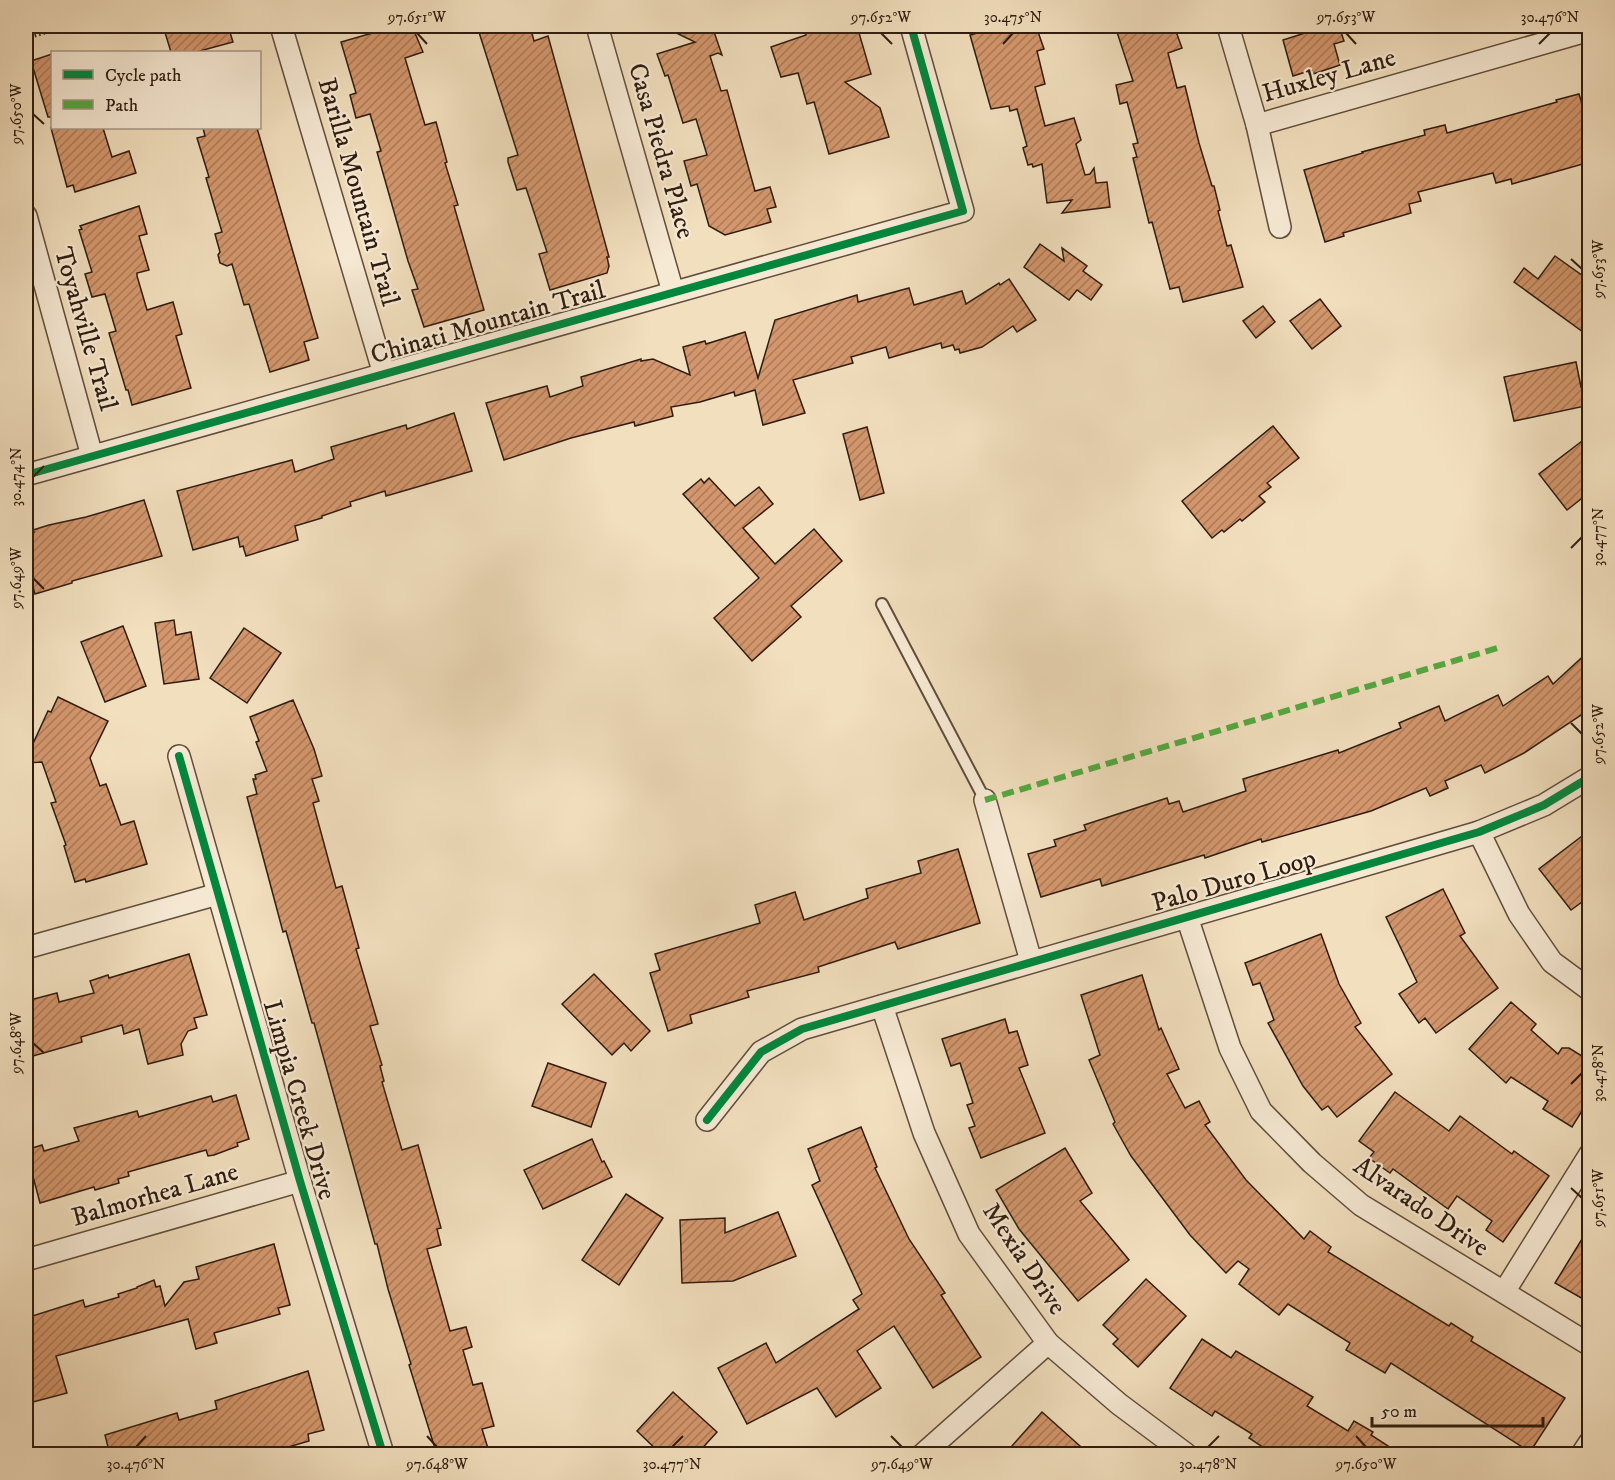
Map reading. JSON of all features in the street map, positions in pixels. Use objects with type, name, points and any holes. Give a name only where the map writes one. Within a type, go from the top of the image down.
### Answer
[{"type":"street","name":"Barilla Mountain Trail","points":[[281,26],[384,374]]},
{"type":"street","name":"Casa Piedra Place","points":[[597,26],[673,292]]},
{"type":"street","name":"Chinati Mountain Trail","points":[[26,475],[963,211],[911,26]]},
{"type":"street","points":[[1228,26],[1257,125],[1280,226]]},
{"type":"street","name":"Huxley Lane","points":[[1257,125],[1542,34],[1590,30]]},
{"type":"street","name":"Toyahville Trail","points":[[26,216],[92,456]]},
{"type":"street","name":"Limpia Creek Drive","points":[[179,756],[300,1181],[383,1455]]},
{"type":"street","name":"Palo Duro Loop","points":[[706,1120],[762,1052],[802,1029],[1479,832],[1544,805],[1590,777]]},
{"type":"street","points":[[985,800],[1031,961]]},
{"type":"street","points":[[1479,832],[1519,914],[1552,962],[1590,990]]},
{"type":"street","points":[[26,948],[218,894]]},
{"type":"street","name":"Alvarado Drive","points":[[1187,917],[1230,1048],[1261,1111],[1312,1163],[1361,1204],[1590,1345]]},
{"type":"street","name":"Mexia Drive","points":[[882,1006],[924,1133],[969,1234],[1048,1343],[1119,1404],[1185,1455]]},
{"type":"street","points":[[1504,1293],[1590,1154]]},
{"type":"street","name":"Balmorhea Lane","points":[[26,1260],[300,1181]]},
{"type":"street","points":[[923,1455],[1048,1343]]},
{"type":"street","points":[[1582,1455],[1590,1442]]},
{"type":"lane","points":[[882,604],[985,800]]},
{"type":"path","points":[[26,38],[68,26]]},
{"type":"building","points":[[163,26],[228,26],[233,42],[200,51],[171,51]]},
{"type":"building","points":[[397,26],[412,26],[423,52],[405,58],[425,125],[436,122],[447,162],[445,163],[458,205],[454,206],[484,310],[424,327],[412,290],[418,289],[377,152],[381,151],[370,114],[356,118],[350,95],[356,93],[341,42]]},
{"type":"building","points":[[477,26],[530,26],[534,41],[548,36],[609,257],[607,257],[609,266],[607,273],[550,290],[539,254],[547,252],[526,188],[517,190],[508,162],[508,158],[518,155]]},
{"type":"building","points":[[662,26],[712,26],[722,55],[718,53],[710,56],[721,91],[727,90],[755,191],[770,187],[776,207],[767,209],[771,222],[725,235],[709,226],[697,184],[691,186],[684,161],[707,155],[696,119],[683,123],[668,75],[665,76],[657,54],[695,42]]},
{"type":"building","points":[[804,26],[857,26],[871,74],[845,82],[880,108],[889,137],[829,154],[814,102],[807,104],[798,73],[781,77],[771,47],[806,35]]},
{"type":"building","points":[[1002,26],[1036,26],[1044,49],[1037,51],[1045,84],[1035,87],[1045,126],[1074,118],[1081,140],[1076,144],[1085,175],[1090,174],[1094,168],[1096,183],[1107,182],[1110,207],[1062,213],[1072,200],[1047,203],[1042,164],[1033,167],[1032,164],[1028,165],[1023,148],[1027,146],[1017,109],[1010,111],[1009,106],[991,109],[970,35]]},
{"type":"building","points":[[1115,26],[1174,26],[1182,48],[1168,53],[1177,88],[1185,86],[1199,143],[1212,186],[1214,186],[1227,246],[1231,245],[1243,287],[1183,302],[1179,287],[1170,289],[1152,222],[1149,223],[1133,158],[1137,157],[1133,144],[1138,143],[1127,102],[1120,104],[1116,85],[1133,81]]},
{"type":"building","points":[[1327,26],[1339,26],[1344,41],[1334,44],[1340,65],[1313,74],[1312,70],[1293,76],[1283,40]]},
{"type":"building","points":[[51,54],[51,117],[48,117],[31,61]]},
{"type":"building","points":[[1579,94],[1590,130],[1590,162],[1512,184],[1511,179],[1496,183],[1493,173],[1418,192],[1421,201],[1409,204],[1411,213],[1343,233],[1344,236],[1325,242],[1304,170],[1425,135],[1424,130],[1445,125],[1447,133]]},
{"type":"building","points":[[51,129],[103,129],[112,157],[129,151],[136,173],[75,192],[73,185],[67,187]]},
{"type":"building","points":[[203,129],[257,129],[318,338],[304,342],[309,360],[270,372],[249,304],[244,305],[232,264],[227,266],[220,263],[218,255],[220,252],[215,234],[222,232],[197,138],[205,136]]},
{"type":"building","points":[[139,206],[147,234],[139,236],[149,270],[137,273],[137,276],[147,310],[173,302],[182,334],[176,336],[191,388],[132,405],[109,333],[116,331],[105,294],[92,297],[85,274],[92,272],[79,230],[82,229],[80,226]]},
{"type":"building","points":[[1040,244],[1064,261],[1062,248],[1087,266],[1083,271],[1102,285],[1091,300],[1077,290],[1069,300],[1024,267]]},
{"type":"building","points":[[1555,256],[1590,281],[1590,337],[1514,282],[1524,268],[1538,279]]},
{"type":"building","points":[[1009,279],[1036,320],[1017,332],[1013,326],[982,347],[960,353],[959,349],[955,350],[953,345],[942,348],[941,343],[889,358],[886,347],[851,357],[853,363],[793,380],[805,413],[763,425],[755,390],[735,396],[734,392],[700,402],[671,407],[673,416],[635,426],[634,422],[571,438],[504,460],[486,403],[547,386],[550,397],[583,386],[581,377],[641,359],[641,361],[653,359],[690,375],[683,347],[705,341],[706,344],[745,332],[758,378],[775,320],[857,295],[858,302],[909,288],[914,305],[962,291],[966,304]]},
{"type":"building","points":[[1320,299],[1341,326],[1312,349],[1290,321]]},
{"type":"building","points":[[1263,306],[1275,322],[1256,338],[1243,321]]},
{"type":"building","points":[[1576,362],[1581,387],[1590,385],[1590,405],[1514,421],[1504,377]]},
{"type":"building","points":[[454,413],[472,471],[386,496],[385,491],[350,502],[351,506],[295,526],[298,540],[246,556],[243,546],[240,547],[238,537],[193,550],[177,491],[292,460],[295,472],[334,459],[331,447],[406,425],[407,429]]},
{"type":"building","points":[[1273,426],[1299,458],[1267,483],[1271,487],[1259,496],[1265,502],[1242,521],[1240,519],[1212,538],[1182,501]]},
{"type":"building","points":[[867,427],[884,493],[860,500],[843,434]]},
{"type":"building","points":[[1590,435],[1590,492],[1567,510],[1539,474]]},
{"type":"building","points":[[709,478],[735,506],[759,487],[773,504],[743,528],[775,564],[814,529],[842,561],[791,606],[801,617],[752,661],[714,618],[759,578],[683,494],[701,479],[704,483]]},
{"type":"building","points":[[144,500],[162,556],[72,581],[72,583],[35,594],[26,562],[26,535],[49,525]]},
{"type":"building","points":[[174,620],[176,635],[191,632],[199,679],[164,684],[155,623]]},
{"type":"building","points":[[123,626],[146,686],[105,702],[81,642]]},
{"type":"building","points":[[244,628],[281,653],[247,703],[210,678]]},
{"type":"building","points":[[1590,650],[1590,709],[1524,753],[1485,773],[1481,765],[1445,781],[1448,788],[1430,796],[1426,788],[1371,811],[1262,842],[1261,839],[1205,858],[1204,855],[1102,886],[1100,879],[1041,897],[1028,854],[1056,846],[1054,840],[1086,830],[1084,825],[1167,798],[1169,804],[1179,801],[1183,812],[1246,791],[1243,779],[1338,750],[1339,753],[1401,728],[1399,723],[1439,706],[1445,721],[1498,695],[1503,706],[1548,676],[1553,684]]},
{"type":"building","points":[[58,697],[108,721],[90,758],[100,786],[106,784],[121,825],[134,821],[147,864],[86,882],[85,879],[75,882],[64,846],[66,845],[51,803],[56,802],[42,762],[26,763],[48,711],[51,712]]},
{"type":"building","points":[[293,700],[314,749],[322,776],[312,779],[319,801],[313,803],[336,888],[342,886],[359,948],[356,949],[378,1024],[370,1026],[382,1065],[380,1066],[384,1081],[382,1082],[402,1150],[418,1145],[441,1228],[437,1229],[441,1245],[427,1249],[450,1331],[466,1327],[472,1347],[463,1350],[473,1385],[482,1383],[494,1426],[482,1429],[490,1455],[437,1455],[409,1365],[411,1364],[314,1023],[312,1023],[286,931],[283,932],[247,797],[257,794],[253,779],[256,779],[255,775],[267,771],[250,717]]},
{"type":"building","points":[[1590,830],[1590,896],[1571,910],[1539,869]]},
{"type":"building","points":[[958,849],[980,923],[898,949],[895,942],[818,967],[819,972],[747,991],[749,997],[690,1015],[692,1023],[668,1031],[650,973],[660,970],[655,954],[760,923],[755,905],[795,892],[804,920],[868,898],[866,889],[921,873],[918,861]]},
{"type":"building","points":[[1443,889],[1465,933],[1460,936],[1498,988],[1436,1033],[1425,1018],[1419,1023],[1399,994],[1417,982],[1386,917]]},
{"type":"building","points":[[1321,934],[1339,984],[1361,1023],[1355,1027],[1392,1074],[1337,1117],[1328,1106],[1322,1110],[1303,1086],[1268,1023],[1274,1020],[1260,983],[1253,985],[1245,963]]},
{"type":"building","points":[[189,954],[207,1015],[194,1018],[197,1028],[188,1031],[181,1044],[183,1055],[148,1064],[139,1029],[124,1034],[122,1025],[81,1037],[82,1042],[26,1058],[26,1001],[57,993],[59,1002],[94,993],[90,981],[108,975],[109,978]]},
{"type":"building","points":[[594,974],[650,1031],[631,1051],[624,1043],[612,1055],[562,1004]]},
{"type":"building","points":[[1142,975],[1159,1030],[1161,1028],[1179,1069],[1167,1074],[1185,1108],[1199,1101],[1210,1122],[1205,1125],[1246,1180],[1304,1239],[1310,1231],[1331,1247],[1328,1252],[1449,1326],[1451,1323],[1473,1337],[1471,1341],[1565,1398],[1530,1452],[1391,1363],[1385,1373],[1346,1350],[1350,1343],[1288,1304],[1279,1315],[1239,1284],[1249,1269],[1238,1261],[1226,1273],[1190,1235],[1131,1156],[1113,1124],[1115,1122],[1089,1060],[1100,1055],[1081,995]]},
{"type":"building","points":[[1511,1002],[1536,1024],[1531,1030],[1558,1054],[1562,1048],[1569,1048],[1590,1061],[1590,1098],[1572,1127],[1543,1109],[1548,1101],[1511,1077],[1506,1083],[1469,1049]]},
{"type":"building","points":[[1005,1019],[1009,1033],[1017,1031],[1028,1065],[1019,1068],[1045,1133],[981,1158],[969,1128],[975,1126],[967,1105],[973,1103],[960,1063],[951,1066],[942,1039]]},
{"type":"building","points":[[548,1063],[606,1083],[591,1127],[532,1106]]},
{"type":"building","points":[[1395,1092],[1449,1131],[1460,1116],[1512,1154],[1514,1151],[1549,1176],[1503,1242],[1486,1230],[1492,1221],[1457,1196],[1448,1209],[1393,1169],[1390,1173],[1369,1158],[1374,1152],[1359,1141]]},
{"type":"building","points":[[236,1095],[249,1139],[237,1143],[238,1146],[208,1156],[206,1150],[128,1172],[129,1176],[118,1179],[119,1183],[95,1190],[94,1187],[40,1203],[26,1150],[42,1145],[44,1151],[79,1141],[74,1128],[137,1111],[139,1117],[211,1096],[213,1102]]},
{"type":"building","points":[[861,1127],[877,1167],[875,1168],[909,1239],[945,1293],[941,1295],[981,1357],[933,1388],[894,1326],[857,1351],[881,1388],[836,1417],[817,1388],[747,1424],[718,1368],[766,1343],[776,1363],[859,1309],[853,1300],[862,1294],[812,1185],[820,1181],[808,1149]]},
{"type":"building","points":[[592,1139],[602,1162],[604,1161],[612,1177],[543,1209],[524,1170]]},
{"type":"building","points":[[1065,1148],[1092,1193],[1080,1201],[1129,1260],[1078,1301],[1019,1229],[996,1190]]},
{"type":"building","points":[[626,1194],[663,1218],[619,1285],[582,1260]]},
{"type":"building","points":[[778,1212],[796,1256],[733,1281],[682,1283],[680,1220],[725,1218],[725,1233]]},
{"type":"building","points":[[1590,1226],[1590,1303],[1555,1283]]},
{"type":"building","points":[[274,1244],[290,1305],[278,1308],[280,1314],[214,1333],[217,1343],[196,1349],[188,1319],[56,1356],[67,1393],[29,1403],[26,1392],[26,1318],[83,1300],[85,1307],[119,1297],[118,1294],[154,1280],[156,1287],[160,1286],[165,1306],[184,1282],[199,1279],[196,1267]]},
{"type":"building","points":[[1146,1279],[1186,1316],[1138,1367],[1113,1344],[1118,1339],[1103,1325]]},
{"type":"building","points":[[1202,1339],[1231,1358],[1236,1351],[1313,1397],[1307,1406],[1348,1431],[1354,1421],[1373,1432],[1371,1435],[1402,1455],[1275,1455],[1249,1438],[1252,1434],[1215,1411],[1212,1416],[1170,1388]]},
{"type":"building","points":[[308,1371],[324,1430],[308,1434],[309,1441],[261,1455],[110,1455],[105,1435],[177,1413],[179,1420],[217,1409],[215,1401]]},
{"type":"building","points":[[673,1392],[717,1432],[696,1455],[662,1455],[637,1431]]},
{"type":"building","points":[[1042,1412],[1090,1455],[1004,1455]]},
{"type":"marked path","points":[[985,800],[1501,647]]},
{"type":"cycle path","points":[[26,475],[963,211],[911,26]]},
{"type":"cycle path","points":[[179,756],[300,1181],[383,1454]]},
{"type":"cycle path","points":[[707,1120],[761,1052],[802,1029],[1479,832],[1544,805],[1590,777]]}]
